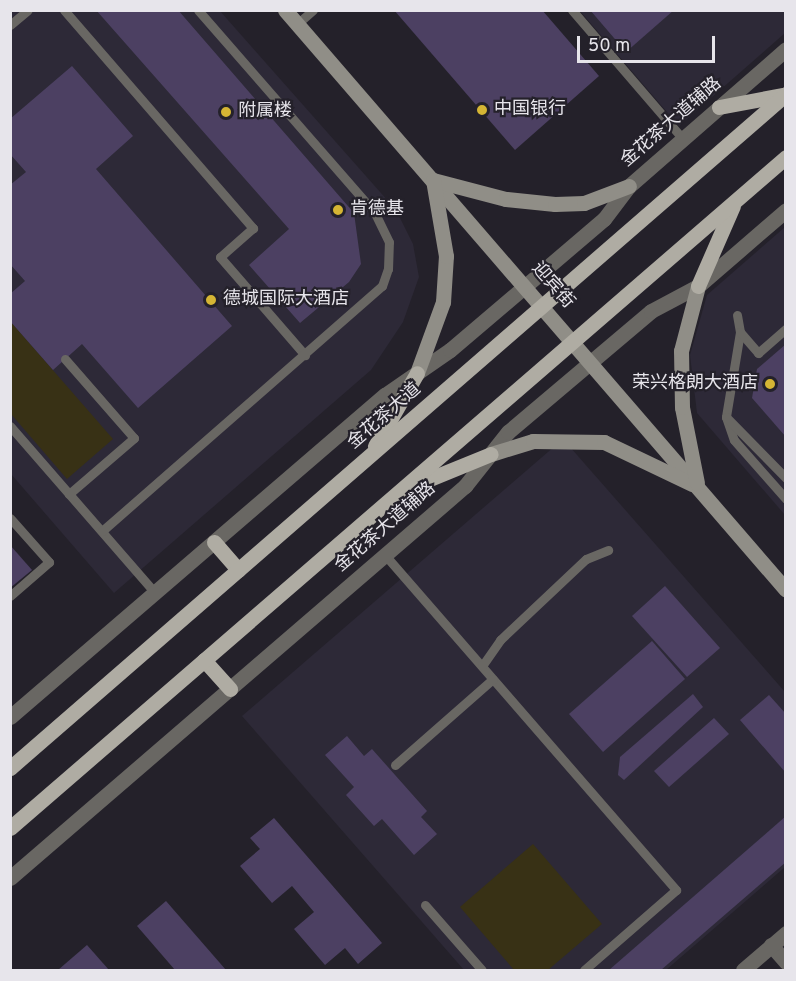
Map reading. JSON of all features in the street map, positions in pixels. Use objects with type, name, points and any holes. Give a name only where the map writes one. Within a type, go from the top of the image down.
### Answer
[{"type":"main road","name":"迎宾街","points":[[285,10],[573,340],[786,590]]},
{"type":"main road","points":[[719,107],[785,94]]},
{"type":"main road","name":"金花茶大道","points":[[10,768],[785,94]]},
{"type":"main road","points":[[10,828],[786,157]]},
{"type":"main road","points":[[369,457],[417,373],[443,302],[446,256],[434,180],[506,199],[555,204],[584,203],[629,186]]},
{"type":"main road","points":[[698,486],[682,407],[681,351],[698,286],[735,200]]},
{"type":"main road","points":[[399,491],[491,454],[533,441],[604,442],[698,486]]},
{"type":"main road","points":[[214,542],[238,570]]},
{"type":"main road","points":[[204,660],[230,689]]},
{"type":"street","name":"金花茶大道辅路","points":[[10,717],[214,542],[417,373],[526,286],[604,219],[629,186],[786,49]]},
{"type":"street","name":"金花茶大道辅路","points":[[10,878],[465,486],[491,454],[591,361],[651,311],[698,286],[786,210]]},
{"type":"street","points":[[743,970],[786,933]]},
{"type":"street","points":[[771,945],[786,962]]},
{"type":"lane","points":[[10,25],[28,10]]},
{"type":"lane","points":[[64,10],[253,228],[220,257],[305,355]]},
{"type":"lane","points":[[102,531],[382,286],[388,242],[375,213],[198,10]]},
{"type":"lane","points":[[297,24],[313,10]]},
{"type":"lane","points":[[572,10],[683,139]]},
{"type":"lane","points":[[737,315],[740,332],[726,417],[734,440],[786,499]]},
{"type":"lane","points":[[740,332],[758,353],[786,329]]},
{"type":"lane","points":[[65,359],[134,438],[69,494]]},
{"type":"lane","points":[[726,417],[786,478]]},
{"type":"lane","points":[[10,426],[155,592]]},
{"type":"lane","points":[[10,518],[49,562],[10,596]]},
{"type":"lane","points":[[482,666],[500,640],[585,560],[608,550]]},
{"type":"lane","points":[[385,555],[676,890],[584,970]]},
{"type":"lane","points":[[395,765],[493,679]]},
{"type":"lane","points":[[425,905],[482,970]]},
{"type":"shaded area","name":"德城国际大酒店","points":[[10,11],[220,11],[396,210],[413,244],[419,277],[403,322],[371,370],[114,593],[11,474]]},
{"type":"shaded area","points":[[580,11],[785,11],[785,33],[679,126]]},
{"type":"shaded area","points":[[785,227],[785,515],[697,413],[690,355],[707,295]]},
{"type":"shaded area","points":[[10,321],[113,439],[67,479],[11,414]]},
{"type":"shaded area","points":[[563,439],[785,692],[785,867],[666,970],[464,970],[242,716]]},
{"type":"shaded area","points":[[533,844],[602,924],[548,970],[514,970],[460,907]]},
{"type":"building","name":"附属楼","points":[[96,10],[178,10],[354,213],[361,264],[349,282],[300,323],[249,265],[289,229]]},
{"type":"building","points":[[394,10],[542,10],[599,76],[515,150]]},
{"type":"building","points":[[590,10],[674,10],[626,52]]},
{"type":"building","points":[[72,66],[133,136],[96,169],[232,326],[138,408],[82,344],[53,370],[10,321],[10,294],[25,281],[10,264],[10,185],[26,172],[10,154],[10,119]]},
{"type":"building","name":"荣兴格朗大酒店","points":[[786,344],[786,437],[752,398],[757,369]]},
{"type":"building","points":[[10,545],[32,570],[10,588]]},
{"type":"building","points":[[665,586],[720,648],[687,677],[632,616]]},
{"type":"building","points":[[652,641],[685,679],[603,752],[569,714]]},
{"type":"building","points":[[693,694],[703,707],[624,780],[618,775],[620,757]]},
{"type":"building","points":[[769,695],[786,714],[786,773],[740,720]]},
{"type":"building","points":[[714,718],[729,734],[669,787],[654,771]]},
{"type":"building","points":[[347,736],[364,756],[372,749],[427,811],[421,817],[437,834],[414,855],[382,819],[374,826],[346,795],[354,787],[325,755]]},
{"type":"building","points":[[786,816],[786,862],[661,970],[609,970]]},
{"type":"building","points":[[274,818],[382,943],[358,964],[345,948],[325,965],[294,929],[314,912],[292,886],[272,903],[240,866],[260,849],[250,838]]},
{"type":"building","points":[[166,901],[226,970],[175,970],[137,926]]},
{"type":"building","points":[[87,945],[109,970],[58,970]]},
{"type":"place","name":"中国银行","points":[[482,110]]},
{"type":"place","name":"附属楼","points":[[226,112]]},
{"type":"place","name":"肯德基","points":[[338,210]]},
{"type":"place","name":"德城国际大酒店","points":[[211,300]]},
{"type":"place","name":"荣兴格朗大酒店","points":[[770,384]]}]
